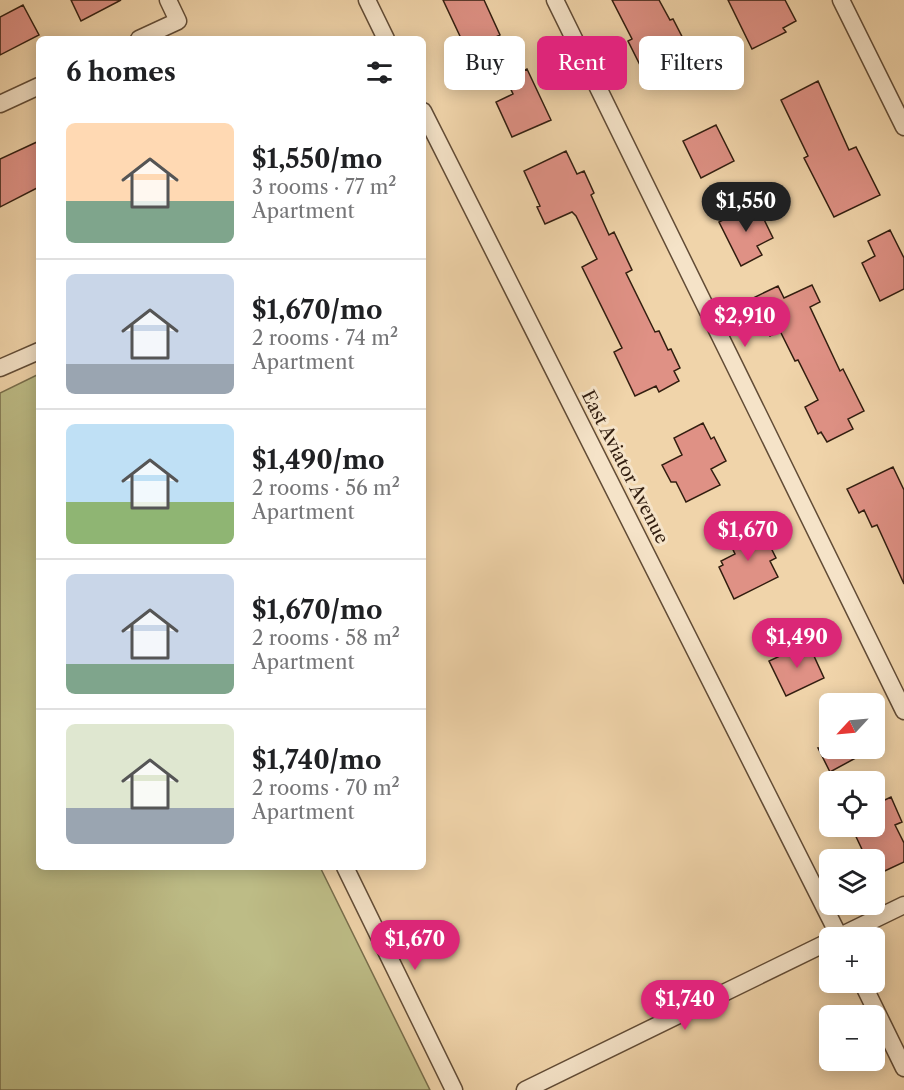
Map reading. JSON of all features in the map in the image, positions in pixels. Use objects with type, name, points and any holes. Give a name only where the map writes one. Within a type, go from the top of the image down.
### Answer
[{"type":"street","points":[[146,36],[178,21],[168,0]]},
{"type":"street","points":[[367,0],[385,36]]},
{"type":"street","points":[[555,0],[904,711]]},
{"type":"street","points":[[842,0],[904,127]]},
{"type":"street","points":[[0,104],[36,87]]},
{"type":"street","name":"East Aviator Avenue","points":[[426,117],[831,927]]},
{"type":"street","points":[[0,368],[36,352]]},
{"type":"street","points":[[346,870],[454,1090]]},
{"type":"street","points":[[859,927],[904,905]]},
{"type":"street","points":[[525,1090],[819,946]]},
{"type":"street","points":[[867,993],[904,1068]]},
{"type":"shaded area","points":[[36,375],[36,870],[321,870],[430,1090],[0,1090],[0,393]]},
{"type":"building","points":[[71,0],[121,0],[81,21]]},
{"type":"building","points":[[443,0],[484,0],[500,35],[460,36]]},
{"type":"building","points":[[612,0],[659,0],[682,36],[639,36],[639,63],[628,41],[632,39]]},
{"type":"building","points":[[728,0],[785,0],[796,21],[783,28],[786,32],[752,49]]},
{"type":"building","points":[[23,5],[39,35],[0,55],[0,17]]},
{"type":"building","points":[[527,69],[551,120],[512,137],[496,102],[513,94],[511,90],[525,90],[525,70]]},
{"type":"building","points":[[818,81],[849,150],[856,147],[880,195],[834,217],[804,158],[808,156],[781,100]]},
{"type":"building","points":[[716,125],[734,161],[701,178],[683,141]]},
{"type":"building","points":[[36,142],[36,189],[0,207],[0,159]]},
{"type":"building","points":[[566,151],[577,174],[584,171],[594,193],[591,195],[609,235],[614,232],[632,270],[626,273],[655,332],[659,331],[680,368],[674,371],[679,381],[659,392],[656,386],[635,396],[614,352],[622,348],[582,267],[597,259],[576,216],[572,212],[545,224],[537,207],[540,206],[524,171]]},
{"type":"building","points":[[756,203],[773,238],[757,246],[762,255],[741,266],[719,222]]},
{"type":"building","points":[[890,230],[904,258],[904,289],[880,301],[862,263],[875,256],[868,241]]},
{"type":"building","points":[[812,285],[820,302],[810,307],[840,371],[843,369],[864,411],[848,419],[853,429],[827,442],[821,432],[818,434],[805,407],[818,400],[798,360],[795,361],[780,331],[770,336],[753,298],[778,286],[784,298]]},
{"type":"building","points":[[703,423],[711,439],[714,437],[726,461],[711,469],[720,485],[686,502],[676,482],[671,482],[662,465],[682,455],[674,438]]},
{"type":"building","points":[[893,467],[904,490],[904,584],[877,525],[872,527],[864,510],[859,513],[847,489]]},
{"type":"building","points":[[754,523],[759,534],[763,532],[776,558],[770,561],[778,577],[734,599],[719,567],[723,565],[721,561],[735,554],[727,537]]},
{"type":"building","points":[[808,643],[824,678],[786,696],[769,661]]},
{"type":"building","points":[[824,759],[854,759],[832,771],[830,771]]},
{"type":"building","points":[[891,797],[902,822],[895,825],[904,843],[904,862],[885,871],[885,849],[862,849],[856,837],[885,837],[885,800]]}]
